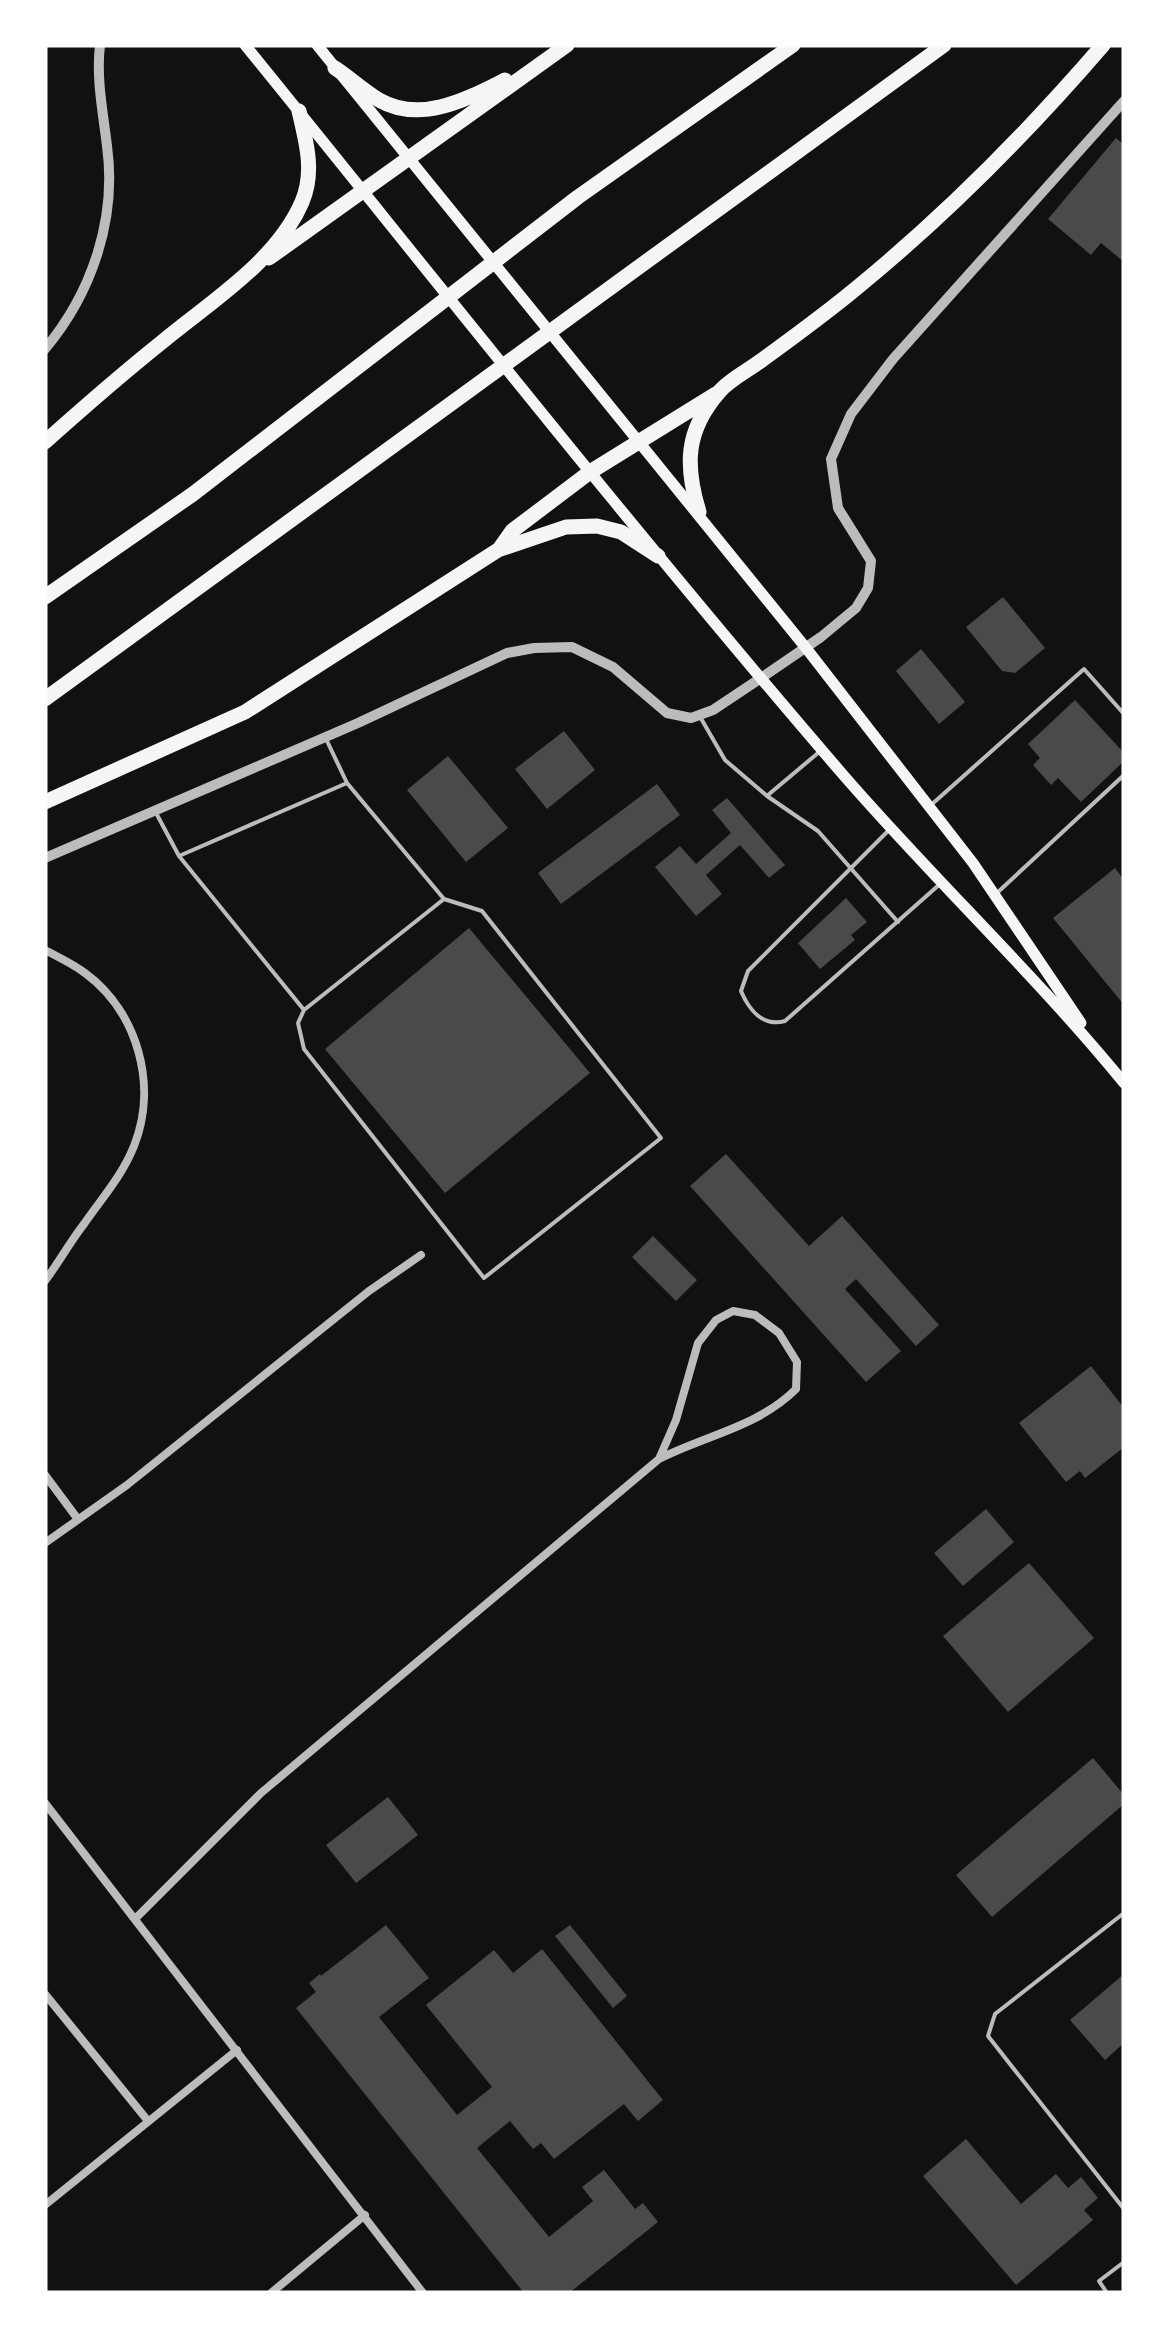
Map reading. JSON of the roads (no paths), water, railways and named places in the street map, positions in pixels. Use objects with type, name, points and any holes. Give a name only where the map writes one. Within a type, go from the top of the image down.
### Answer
[{"type":"highway","points":[[45,442],[128,369],[249,273],[567,45]]},
{"type":"highway","points":[[45,597],[194,494],[578,196],[793,45]]},
{"type":"highway","points":[[45,699],[944,45]]},
{"type":"highway","points":[[498,550],[512,531],[590,472],[720,392],[832,308],[947,210],[1015,144],[1103,45]]},
{"type":"highway","points":[[335,68],[380,100],[400,108],[425,110],[454,104],[548,58]]},
{"type":"highway","points":[[249,273],[303,201],[309,178],[308,153],[299,111]]},
{"type":"highway","points":[[698,512],[688,477],[688,455],[698,428],[720,392]]},
{"type":"highway","points":[[45,802],[245,712],[498,550],[566,527],[597,526],[621,532],[658,556]]},
{"type":"main road","points":[[245,45],[658,556],[822,750],[1124,1082]]},
{"type":"main road","points":[[317,45],[698,512],[930,807],[1106,1060]]},
{"type":"street","points":[[45,349],[81,295],[104,230],[109,196],[98,65],[100,45]]},
{"type":"street","points":[[45,858],[507,653],[572,646],[613,667],[668,713],[692,718],[713,710],[806,648],[856,608],[868,588],[871,561],[838,508],[832,483],[831,458],[851,414],[893,359],[1124,101]]},
{"type":"street","points":[[45,950],[86,973],[118,1008],[140,1054],[144,1103],[133,1150],[111,1190],[45,1281]]},
{"type":"street","points":[[45,1543],[128,1485],[369,1291],[421,1255]]},
{"type":"street","points":[[135,1919],[261,1794],[659,1459],[686,1445],[752,1422],[776,1408],[796,1388],[797,1362],[779,1334],[756,1315],[733,1312],[716,1320],[698,1343],[676,1420],[659,1459]]},
{"type":"street","points":[[45,1475],[77,1518]]},
{"type":"street","points":[[45,1803],[423,2293]]},
{"type":"street","points":[[45,1994],[148,2121]]},
{"type":"street","points":[[45,2205],[237,2050]]},
{"type":"street","points":[[271,2293],[365,2215]]},
{"type":"lane","points":[[930,807],[1084,669],[1124,714]]},
{"type":"lane","points":[[699,715],[725,760],[767,796],[818,831],[898,922]]},
{"type":"lane","points":[[325,737],[347,783],[444,899],[482,911],[661,1138],[484,1278],[304,1049],[298,1023],[304,1010],[444,899]]},
{"type":"lane","points":[[767,796],[822,750]]},
{"type":"lane","points":[[995,896],[1124,776]]},
{"type":"lane","points":[[180,856],[347,783]]},
{"type":"lane","points":[[155,811],[180,856],[304,1010]]},
{"type":"lane","points":[[891,828],[748,971],[741,990],[758,1017],[775,1024],[785,1021],[942,881]]},
{"type":"lane","points":[[1124,1913],[995,2014],[988,2036],[1124,2209]]},
{"type":"lane","points":[[1107,2293],[1099,2281],[1124,2262]]}]
